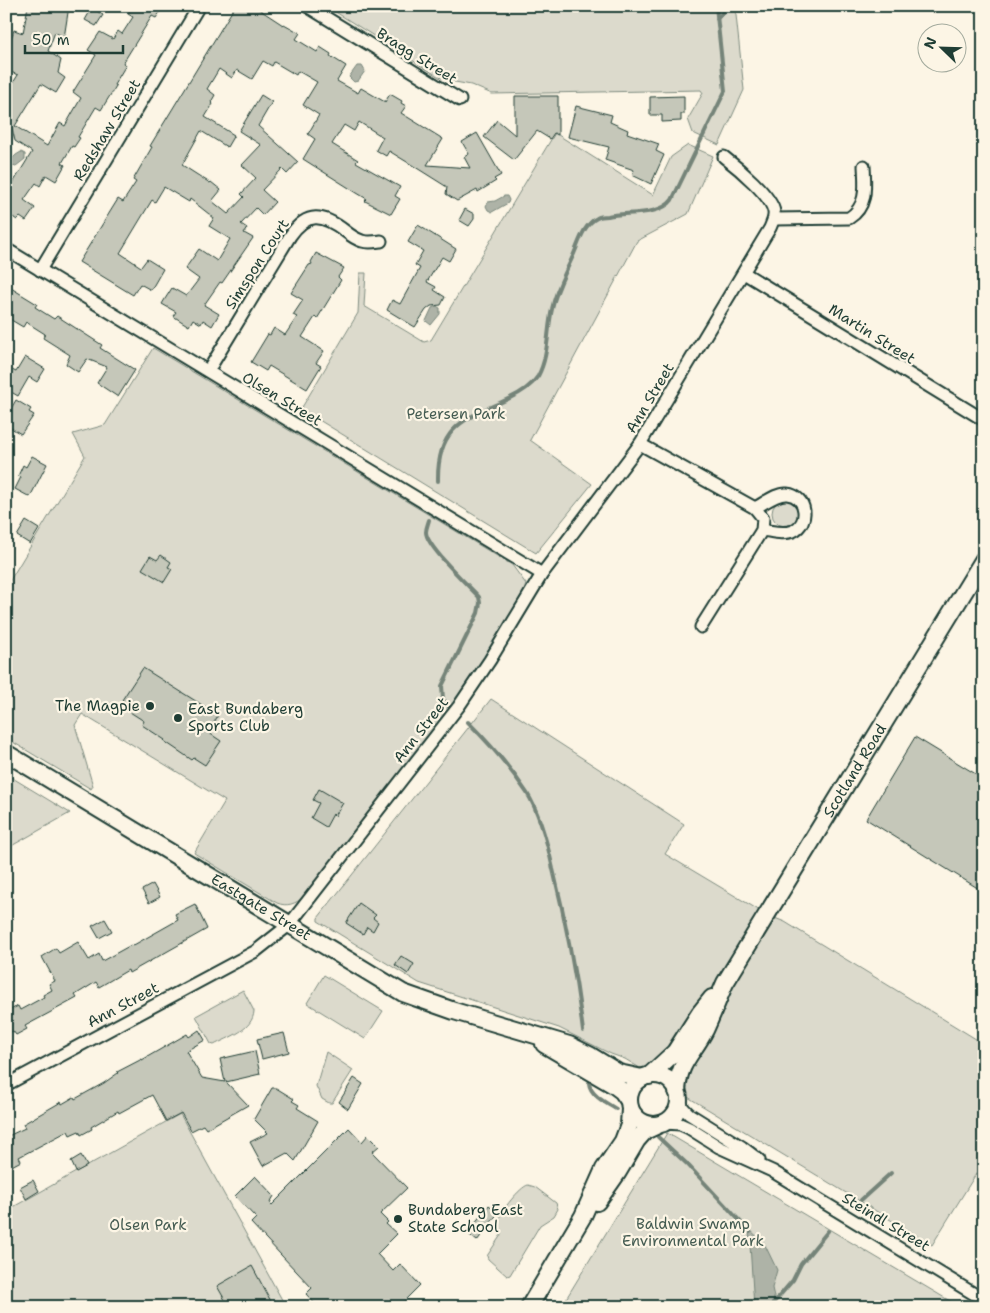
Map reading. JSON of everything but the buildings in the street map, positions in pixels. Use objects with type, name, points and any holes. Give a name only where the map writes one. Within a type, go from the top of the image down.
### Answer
[{"type":"street","name":"Redshaw Street","points":[[40,270],[199,6]]},
{"type":"street","name":"Bragg Street","points":[[307,6],[460,100]]},
{"type":"street","points":[[724,157],[745,173],[768,200],[774,212],[774,218],[850,218],[859,210],[864,198],[864,166]]},
{"type":"street","name":"Simspon Court","points":[[208,371],[290,236],[302,222],[309,218],[322,218],[336,224],[362,242],[381,241]]},
{"type":"street","name":"Ann Street","points":[[6,1085],[256,951],[289,925],[458,706],[490,660],[542,574],[640,444],[744,273],[774,218]]},
{"type":"street","name":"Olsen Street","points":[[6,249],[542,574]]},
{"type":"street","name":"Martin Street","points":[[744,273],[984,420]]},
{"type":"street","points":[[640,444],[755,508],[763,518],[762,530],[701,627]]},
{"type":"street","points":[[755,508],[775,496],[787,494],[799,500],[804,511],[802,523],[793,531],[762,530]]},
{"type":"street","name":"Scotland Road","points":[[678,1094],[678,1079],[681,1068],[704,1032],[725,983],[984,559]]},
{"type":"street","name":"Eastgate Street","points":[[6,753],[403,993],[569,1046],[628,1077],[646,1077]]},
{"type":"street","name":"Scotland Road","points":[[646,1077],[675,1052],[700,1013],[725,983]]},
{"type":"street","name":"Eastgate Street","points":[[528,1034],[614,1085],[622,1091],[630,1105]]},
{"type":"street","points":[[529,1307],[584,1216],[604,1169],[626,1135],[629,1125],[632,1088],[646,1077],[658,1076],[666,1078],[678,1094],[676,1112],[662,1124],[644,1131],[608,1188],[584,1216]]},
{"type":"street","name":"Steindl Street","points":[[678,1094],[683,1108],[689,1114],[742,1147],[772,1171]]},
{"type":"street","points":[[630,1105],[635,1116],[641,1122],[649,1125],[662,1124]]},
{"type":"street","name":"Steindl Street","points":[[662,1124],[680,1124],[719,1147],[772,1171],[984,1300]]},
{"type":"green space","points":[[326,6],[735,6],[744,90],[719,145],[693,133],[688,119],[703,93],[701,90],[492,94],[471,85],[439,77]]},
{"type":"green space","name":"Petersen Park","points":[[555,133],[653,195],[671,157],[688,145],[713,156],[688,214],[637,241],[530,440],[592,484],[536,553],[301,409],[358,313],[360,273],[366,273],[364,306],[424,342],[431,340]]},
{"type":"green space","points":[[153,348],[512,565],[526,584],[524,591],[485,655],[443,717],[304,897],[291,904],[277,903],[194,853],[225,801],[82,714],[75,725],[93,786],[91,789],[6,738],[6,587],[85,456],[73,434],[105,425]]},
{"type":"green space","points":[[785,500],[794,504],[798,513],[794,522],[785,526],[776,522],[772,513],[776,504]]},
{"type":"green space","points":[[491,699],[684,824],[665,854],[767,915],[785,922],[984,1044],[984,1161],[932,1245],[625,1059],[559,1028],[419,983],[318,921],[318,918]]},
{"type":"green space","points":[[6,774],[70,813],[6,849]]},
{"type":"green space","points":[[324,975],[383,1011],[365,1039],[307,1003]]},
{"type":"green space","points":[[243,990],[254,1011],[253,1018],[245,1028],[233,1036],[214,1045],[211,1044],[196,1016]]},
{"type":"green space","points":[[326,1052],[353,1070],[332,1103],[322,1099],[316,1086]]},
{"type":"green space","name":"Olsen Park","points":[[180,1114],[286,1307],[6,1307],[6,1211]]},
{"type":"green space","name":"Baldwin Swamp Environmental Park","points":[[667,1133],[960,1307],[561,1307]]},
{"type":"green space","points":[[528,1185],[535,1187],[556,1203],[558,1209],[554,1216],[540,1225],[510,1275],[507,1276],[487,1256],[501,1235],[498,1223],[500,1215],[516,1195]]},
{"type":"shaded area","points":[[357,66],[362,66],[365,71],[358,81],[354,82],[349,77]]},
{"type":"shaded area","points":[[21,152],[25,154],[25,159],[16,166],[11,165],[11,160]]},
{"type":"shaded area","points":[[507,196],[508,203],[492,212],[488,210],[486,206],[488,202],[495,201]]},
{"type":"shaded area","points":[[436,306],[440,308],[440,314],[431,325],[426,321],[432,308]]},
{"type":"shaded area","points":[[749,1229],[764,1243],[777,1270],[772,1288],[774,1307],[754,1307]]},
{"type":"waterway","points":[[438,481],[439,462],[443,447],[457,426],[479,412],[512,397],[532,384],[538,376],[544,360],[550,317],[556,295],[588,225],[601,216],[660,209],[672,200],[725,91],[716,6]]},
{"type":"waterway","points":[[717,19],[723,12]]},
{"type":"waterway","points":[[429,520],[426,532],[428,538],[448,565],[479,597],[480,603],[478,613],[442,686],[443,699],[448,706]]},
{"type":"waterway","points":[[468,722],[514,774],[527,793],[539,819],[549,850],[558,889],[583,1031]]},
{"type":"waterway","points":[[589,1083],[595,1095],[616,1109]]},
{"type":"waterway","points":[[658,1137],[687,1164],[750,1232]]},
{"type":"waterway","points":[[861,1200],[891,1173]]},
{"type":"waterway","points":[[770,1307],[793,1280],[801,1264],[828,1231]]},
{"type":"place","name":"The Magpie","points":[[150,706]]},
{"type":"place","name":"East Bundaberg Sports Club","points":[[178,718]]},
{"type":"place","name":"Bundaberg East State School","points":[[398,1219]]}]
